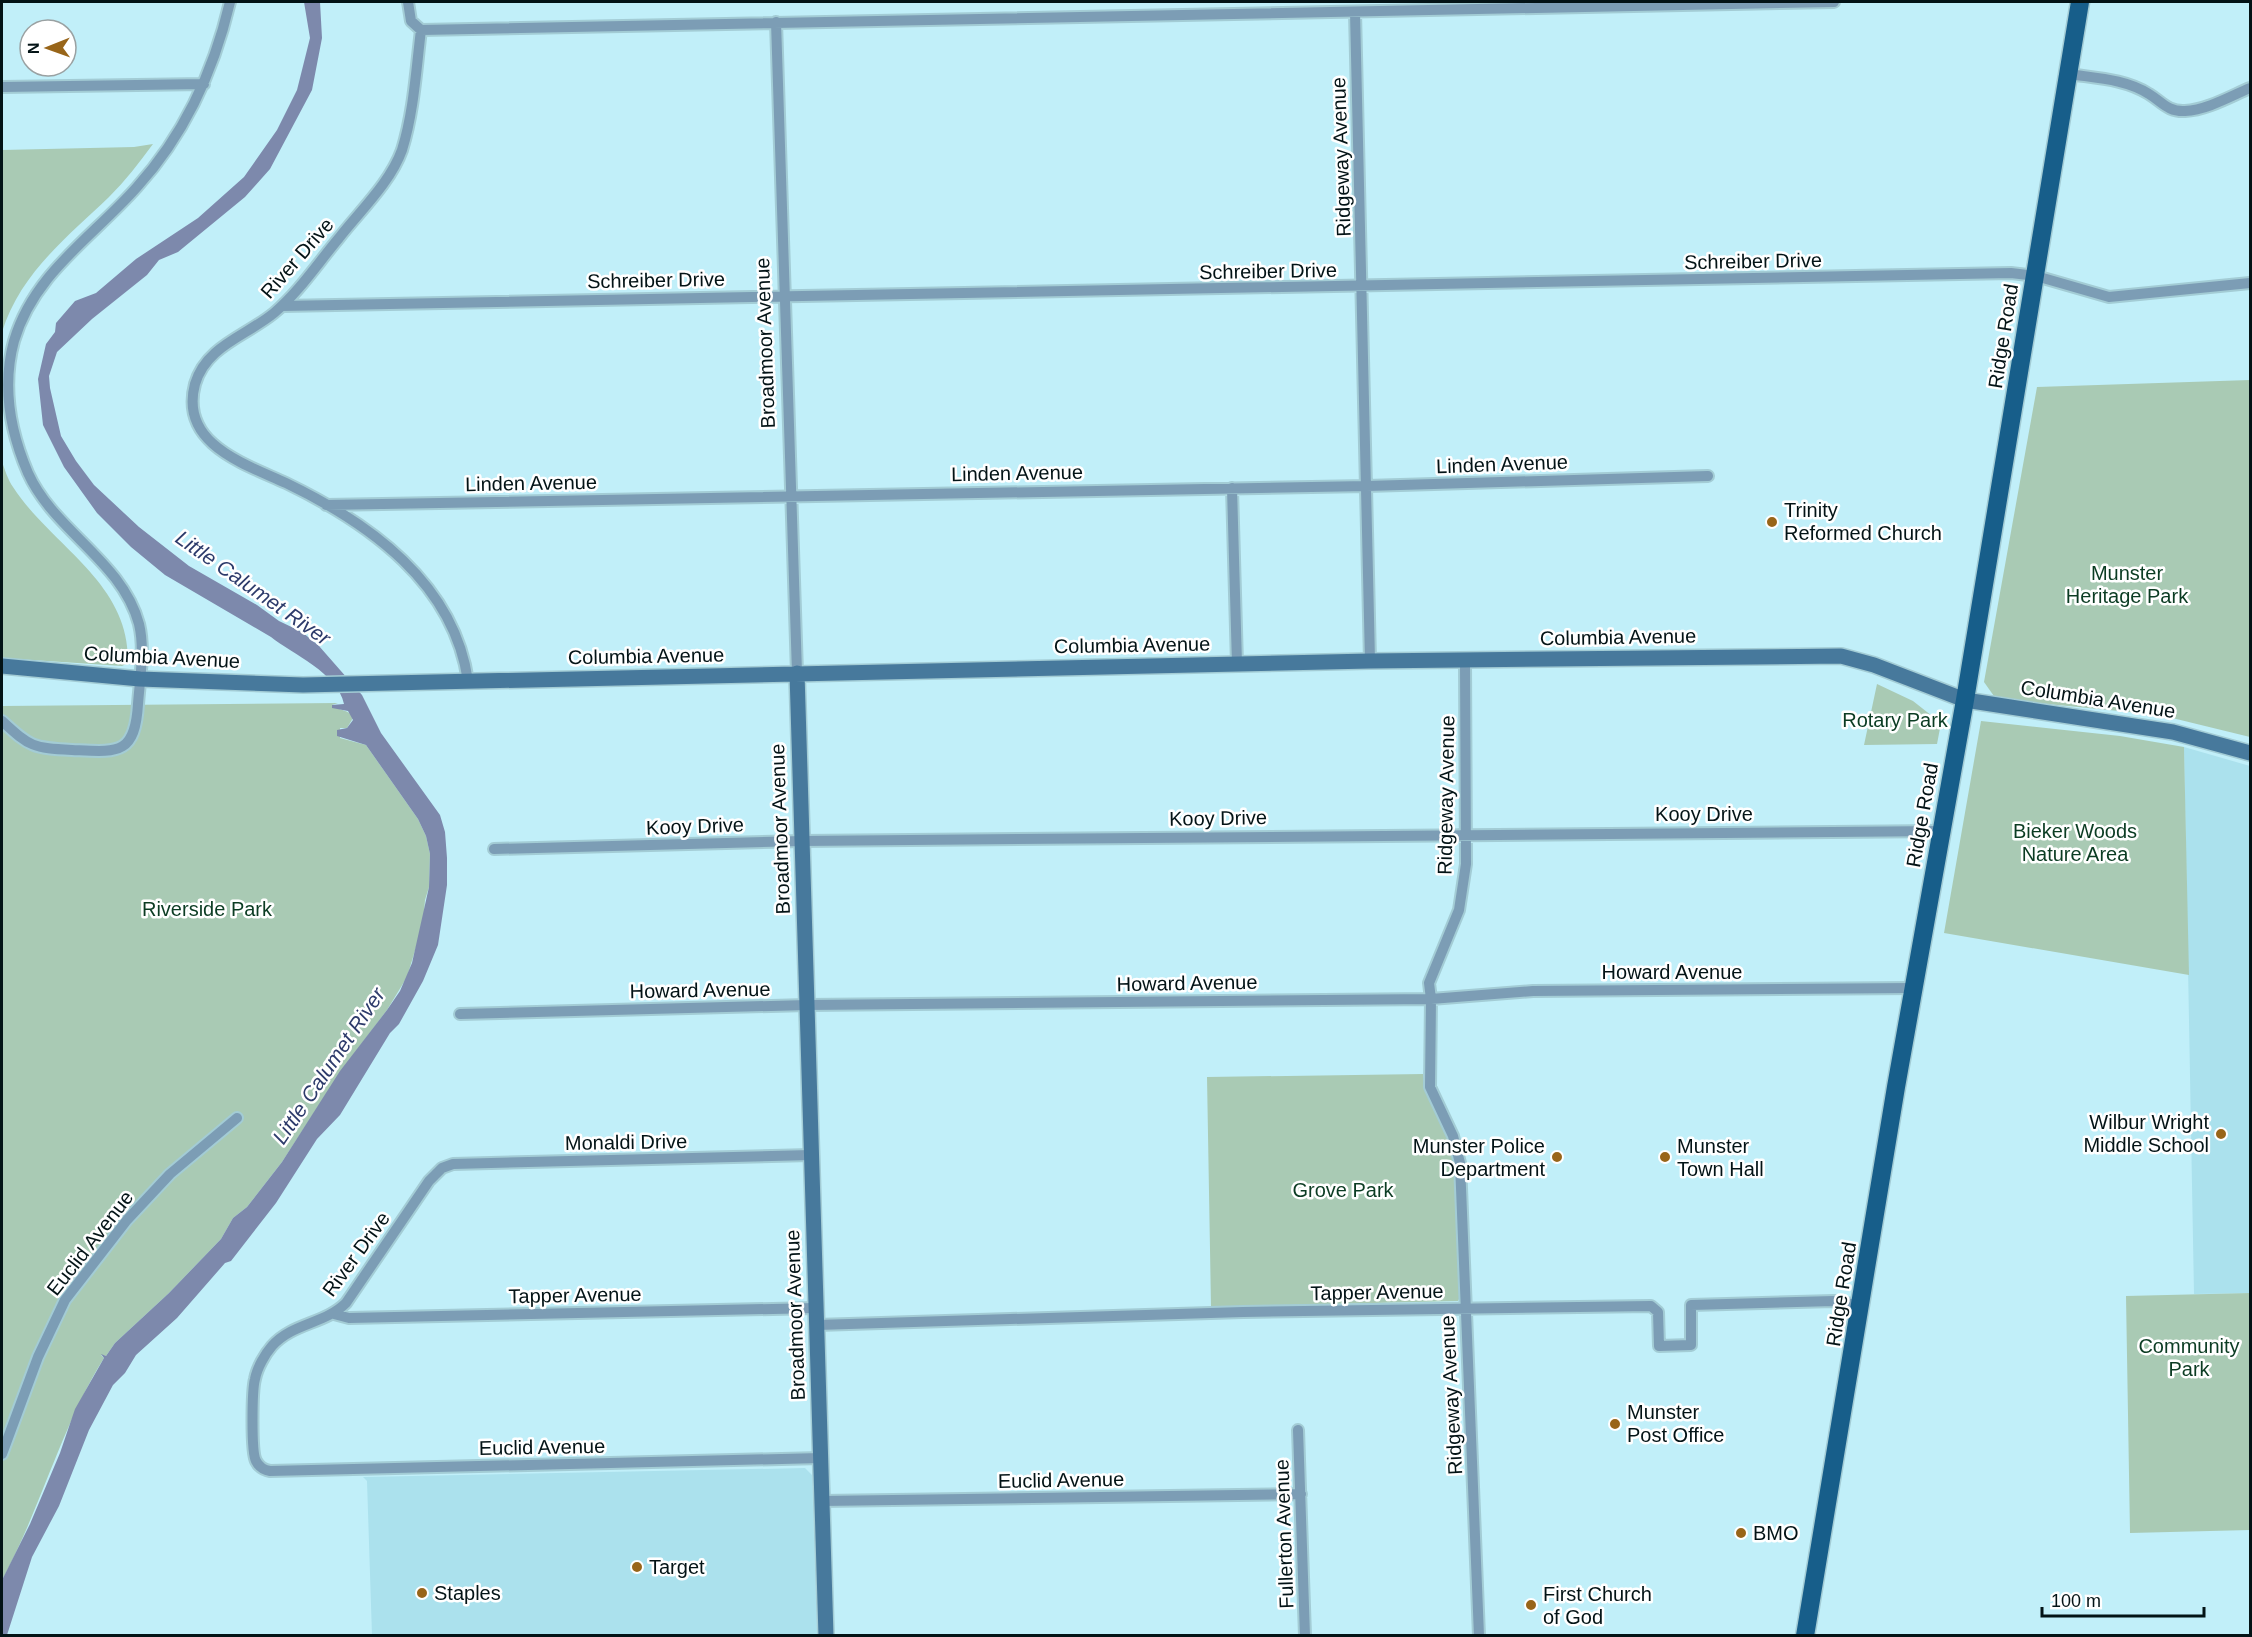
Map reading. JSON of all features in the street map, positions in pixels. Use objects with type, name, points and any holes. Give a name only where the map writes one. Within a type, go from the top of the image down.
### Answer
[{"type":"main road","name":"Ridge Road","points":[[1805,1635],[1965,700],[2080,2]]},
{"type":"street","points":[[2,721],[31,746],[43,749],[106,752],[122,748],[133,737],[140,679],[139,626],[131,603],[121,585],[51,509],[29,475],[11,418],[8,374],[17,334],[37,292],[62,260],[123,202],[150,172],[176,136],[204,84],[217,51],[230,2]]},
{"type":"street","points":[[408,2],[411,21],[421,30],[1355,12],[1440,6],[1834,2]]},
{"type":"street","name":"Ridgeway Avenue","points":[[1355,12],[1370,661]]},
{"type":"street","name":"Broadmoor Avenue","points":[[776,22],[826,1635]]},
{"type":"street","name":"River Drive","points":[[421,30],[411,112],[395,165],[282,306],[215,352],[206,362],[195,386],[194,411],[203,434],[219,451],[326,505],[384,543],[407,562],[425,583],[451,624],[465,660],[468,681]]},
{"type":"street","points":[[2069,74],[2128,84],[2150,94],[2164,107],[2185,111],[2217,102],[2250,88]]},
{"type":"street","points":[[2,87],[204,84]]},
{"type":"street","name":"Schreiber Drive","points":[[282,306],[2011,273],[2036,276],[2109,297],[2250,283]]},
{"type":"street","name":"Linden Avenue","points":[[326,505],[1367,486],[1707,476]]},
{"type":"street","points":[[1232,488],[1237,664]]},
{"type":"street","name":"Columbia Avenue","points":[[2,666],[140,679],[303,685],[1370,661],[1465,662],[1794,654],[1841,656],[1874,665],[1965,700],[2174,732],[2250,753]]},
{"type":"street","name":"Ridgeway Avenue","points":[[1465,662],[1464,833],[1466,864],[1459,910],[1452,930],[1431,972],[1429,983],[1431,999],[1430,1087],[1453,1136],[1460,1163],[1479,1635]]},
{"type":"street","name":"Kooy Drive","points":[[494,849],[802,841],[1464,833],[1942,831]]},
{"type":"street","name":"Howard Avenue","points":[[460,1014],[807,1005],[1431,999],[1533,991],[1914,988]]},
{"type":"street","name":"Euclid Avenue","points":[[2,1454],[38,1357],[65,1300],[127,1220],[170,1174],[237,1118]]},
{"type":"street","name":"Monaldi Drive","points":[[442,1168],[453,1164],[811,1155]]},
{"type":"street","name":"River Drive","points":[[264,1470],[255,1460],[254,1448],[254,1379],[263,1360],[272,1346],[283,1336],[298,1327],[334,1314],[353,1293],[429,1181],[442,1168]]},
{"type":"street","name":"Tapper Avenue","points":[[817,1325],[1651,1306],[1658,1312],[1659,1346],[1690,1346],[1691,1305],[1834,1301],[1862,1306]]},
{"type":"street","name":"Tapper Avenue","points":[[334,1314],[349,1318],[816,1308]]},
{"type":"street","name":"Fullerton Avenue","points":[[1298,1430],[1305,1635]]},
{"type":"street","name":"Euclid Avenue","points":[[264,1470],[821,1458]]},
{"type":"street","name":"Euclid Avenue","points":[[822,1501],[1301,1494]]},
{"type":"shaded area","points":[[304,2],[320,2],[322,38],[312,90],[270,169],[245,197],[178,252],[159,260],[147,275],[92,319],[57,352],[49,376],[50,388],[61,436],[94,485],[139,527],[189,566],[257,605],[279,621],[302,632],[319,646],[362,695],[381,733],[440,815],[445,832],[447,885],[438,945],[423,981],[399,1024],[390,1033],[340,1115],[317,1139],[276,1203],[231,1261],[225,1263],[177,1318],[136,1355],[125,1373],[113,1385],[89,1430],[59,1506],[32,1557],[7,1635],[2,1636],[2,1580],[30,1524],[60,1453],[75,1409],[104,1358],[101,1354],[106,1356],[115,1343],[169,1293],[221,1239],[233,1218],[247,1207],[282,1162],[340,1071],[400,991],[412,963],[429,887],[430,854],[426,836],[418,819],[366,745],[337,736],[337,730],[347,728],[353,720],[348,711],[332,708],[332,705],[344,704],[333,683],[313,665],[271,637],[165,575],[131,547],[97,513],[64,467],[43,425],[38,379],[46,344],[55,332],[56,323],[75,301],[96,293],[136,259],[198,218],[244,177],[277,130],[297,90],[310,38]]},
{"type":"shaded area","name":"Wilbur Wright Middle School","points":[[2184,747],[2250,766],[2250,1293],[2194,1294]]},
{"type":"shaded area","points":[[805,1468],[812,1475],[817,1635],[372,1635],[367,1481],[363,1477]]},
{"type":"green space","points":[[153,144],[115,191],[61,242],[32,275],[10,311],[2,332],[2,150],[134,147]]},
{"type":"green space","name":"Munster Heritage Park","points":[[2250,380],[2250,737],[2160,715],[1996,699],[1984,682],[2037,387]]},
{"type":"green space","points":[[2,462],[11,484],[29,508],[103,588],[116,610],[125,635],[128,663],[122,666],[2,658]]},
{"type":"green space","name":"Rotary Park","points":[[1877,684],[1913,701],[1941,723],[1937,744],[1864,745]]},
{"type":"green space","name":"Riverside Park","points":[[338,703],[332,705],[349,713],[353,718],[347,728],[340,728],[340,738],[366,745],[418,819],[426,836],[430,854],[429,887],[425,900],[423,924],[407,977],[387,1010],[341,1071],[282,1162],[247,1207],[233,1218],[221,1239],[169,1293],[115,1343],[106,1356],[101,1355],[104,1358],[75,1412],[16,1553],[2,1580],[2,706]]},
{"type":"green space","name":"Bieker Woods Nature Area","points":[[1981,721],[2120,736],[2184,747],[2189,975],[1944,933]]},
{"type":"green space","name":"Grove Park","points":[[1423,1074],[1427,1095],[1455,1150],[1461,1295],[1458,1301],[1211,1307],[1207,1077]]},
{"type":"green space","name":"Community Park","points":[[2250,1293],[2250,1530],[2130,1533],[2126,1296]]},
{"type":"place","name":"Trinity Reformed Church","points":[[1772,522]]},
{"type":"place","name":"Wilbur Wright Middle School","points":[[2221,1134]]},
{"type":"place","name":"Munster Police Department","points":[[1557,1157]]},
{"type":"place","name":"Munster Town Hall","points":[[1665,1157]]},
{"type":"place","name":"Munster Post Office","points":[[1615,1424]]},
{"type":"place","name":"BMO","points":[[1741,1533]]},
{"type":"place","name":"Target","points":[[637,1567]]},
{"type":"place","name":"Staples","points":[[422,1593]]},
{"type":"place","name":"First Church of God","points":[[1531,1605]]},
{"type":"water label","name":"Little Calumet River","points":[[253,588]]},
{"type":"water label","name":"Little Calumet River","points":[[329,1066]]}]
